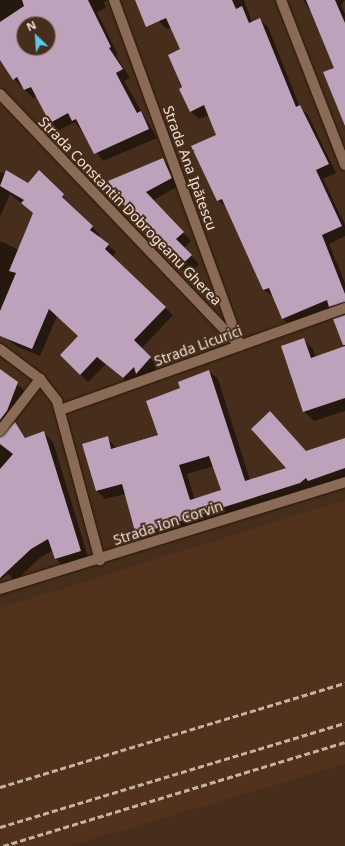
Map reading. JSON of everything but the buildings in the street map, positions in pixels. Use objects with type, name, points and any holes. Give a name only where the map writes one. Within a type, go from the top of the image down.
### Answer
[{"type":"street","name":"Strada Ana Ipătescu","points":[[114,0],[240,346]]},
{"type":"street","points":[[280,0],[345,165]]},
{"type":"street","name":"Strada Constantin Dobrogeanu Gherea","points":[[0,94],[240,346]]},
{"type":"street","name":"Strada Licurici","points":[[60,410],[345,308]]},
{"type":"street","points":[[0,349],[40,379],[60,410],[100,560]]},
{"type":"street","points":[[0,431],[40,379]]},
{"type":"street","name":"Strada Ion Corvin","points":[[0,589],[100,560],[345,482]]},
{"type":"shaded area","points":[[345,500],[345,764],[69,846],[0,846],[0,608]]},
{"type":"railway","points":[[0,787],[345,683]]},
{"type":"railway","points":[[0,827],[345,723]]},
{"type":"railway","points":[[3,846],[345,742]]}]
